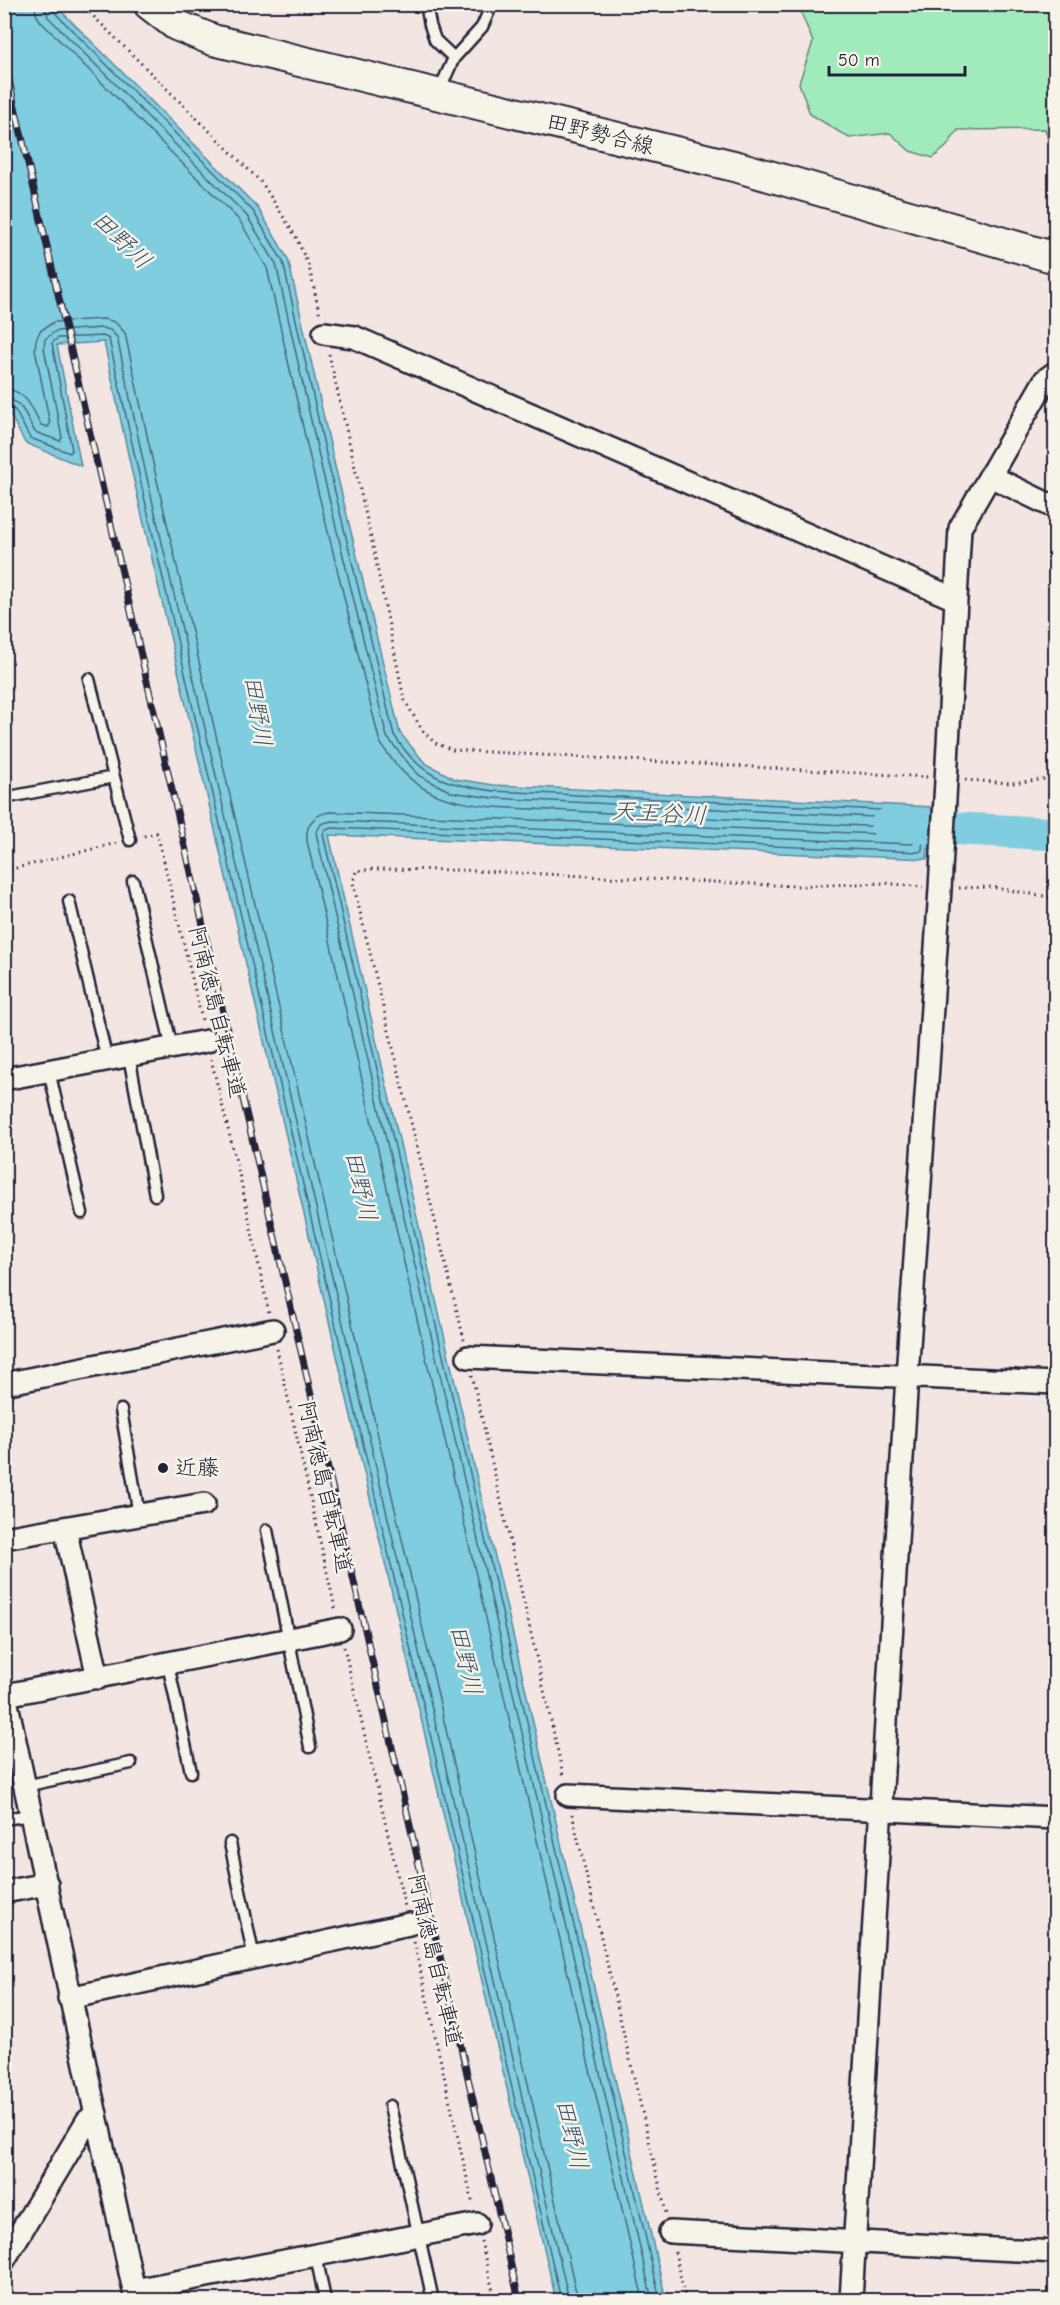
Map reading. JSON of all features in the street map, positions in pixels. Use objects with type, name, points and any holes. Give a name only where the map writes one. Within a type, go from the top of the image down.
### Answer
[{"type":"main road","name":"田野勢合線","points":[[149,4],[176,25],[213,40],[738,167],[1056,258]]},
{"type":"street","points":[[324,333],[354,337],[955,599]]},
{"type":"street","points":[[851,2301],[960,528],[1045,380],[1056,372]]},
{"type":"street","points":[[990,476],[1056,508]]},
{"type":"street","points":[[4,1079],[207,1041]]},
{"type":"street","points":[[4,1384],[273,1330]]},
{"type":"street","points":[[468,1357],[1056,1383]]},
{"type":"street","points":[[4,1538],[204,1504]]},
{"type":"street","points":[[65,1528],[98,1678]]},
{"type":"street","points":[[340,1629],[98,1678],[5,1693],[47,1884],[69,1998],[135,2295],[316,2255],[477,2224]]},
{"type":"street","points":[[568,1795],[1056,1818]]},
{"type":"street","points":[[4,1892],[47,1884]]},
{"type":"street","points":[[69,1998],[409,1924]]},
{"type":"street","points":[[4,2260],[87,2121],[96,2114]]},
{"type":"street","points":[[670,2232],[1056,2252]]},
{"type":"lane","points":[[426,4],[435,40],[454,57]]},
{"type":"lane","points":[[437,94],[454,57],[482,27],[492,4]]},
{"type":"lane","points":[[89,679],[130,840]]},
{"type":"lane","points":[[4,798],[114,777]]},
{"type":"lane","points":[[133,881],[172,1048]]},
{"type":"lane","points":[[69,901],[107,1060]]},
{"type":"lane","points":[[129,1056],[155,1195]]},
{"type":"lane","points":[[49,1071],[82,1213]]},
{"type":"lane","points":[[121,1410],[139,1515]]},
{"type":"lane","points":[[267,1530],[310,1747]]},
{"type":"lane","points":[[168,1664],[191,1772]]},
{"type":"lane","points":[[25,1786],[131,1763]]},
{"type":"lane","points":[[4,1820],[31,1815]]},
{"type":"lane","points":[[230,1843],[254,1958]]},
{"type":"lane","points":[[390,2106],[433,2301]]},
{"type":"lane","points":[[316,2255],[325,2301]]},
{"type":"path","points":[[81,4],[262,183],[296,237],[309,267],[372,542],[404,699],[422,730],[435,743],[453,750],[946,784],[1012,783],[1056,778]]},
{"type":"path","name":"阿南徳島自転車道","points":[[4,871],[157,833],[242,1186],[340,1629],[495,2301]]},
{"type":"green space","points":[[798,5],[1055,5],[1055,163],[1045,129],[958,130],[947,146],[933,158],[910,151],[890,133],[849,138],[810,114],[799,83],[813,42]]},
{"type":"water","name":"田野川","points":[[5,5],[55,5],[258,208],[288,259],[334,462],[400,733],[425,763],[455,779],[494,785],[932,807],[927,859],[329,835],[666,2300],[556,2300],[131,468],[104,342],[57,345],[81,466],[25,443],[10,414],[5,410]]},
{"type":"waterway","name":"天王谷川","points":[[887,825],[1056,834]]},
{"type":"railway","points":[[4,59],[519,2300]]},
{"type":"place","name":"近藤","points":[[163,1468]]}]
